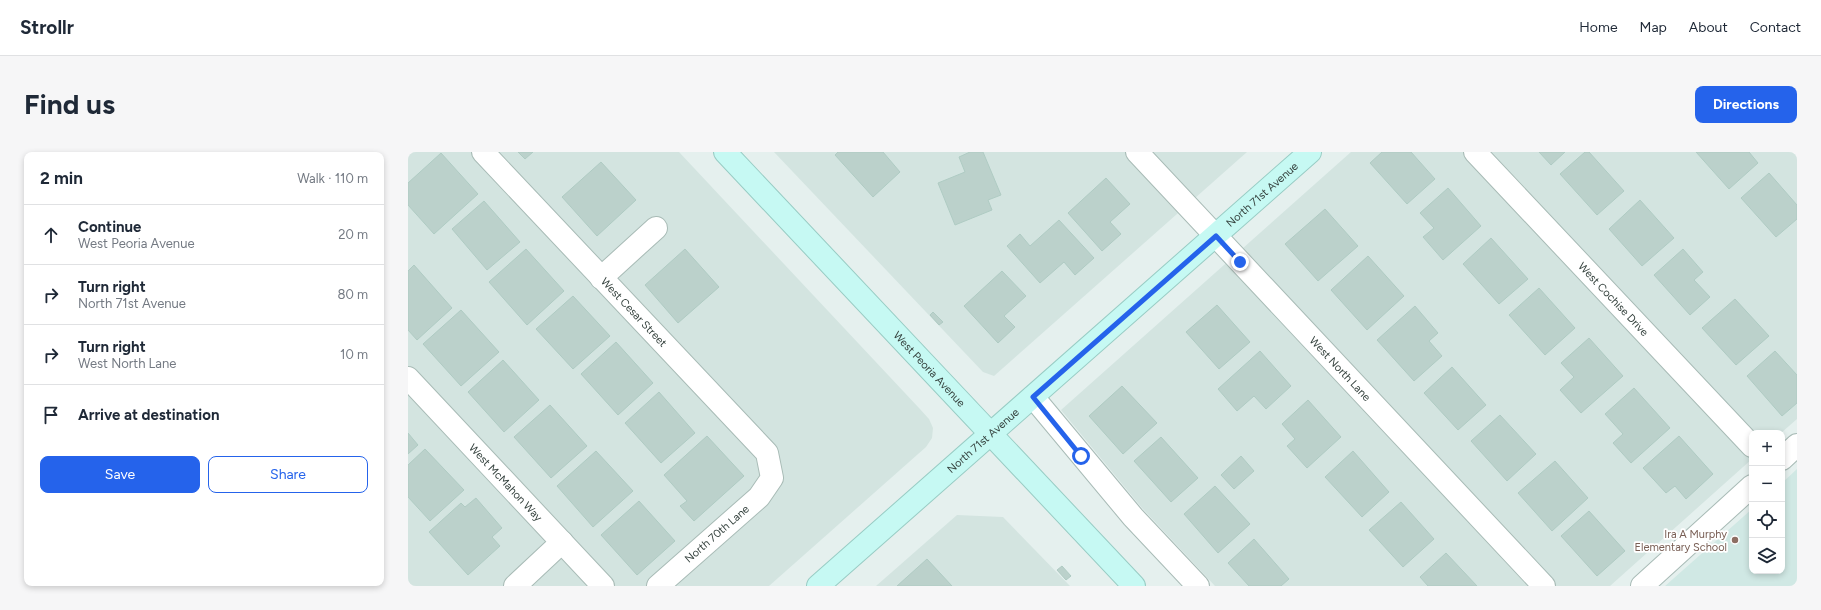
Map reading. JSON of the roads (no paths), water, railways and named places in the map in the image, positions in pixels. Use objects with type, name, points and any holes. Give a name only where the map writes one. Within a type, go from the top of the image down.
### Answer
[{"type":"street","name":"West Cesar Street","points":[[483,152],[767,453],[772,478]]},
{"type":"street","name":"West Peoria Avenue","points":[[725,152],[1134,586]]},
{"type":"street","name":"West North Lane","points":[[1137,152],[1544,586]]},
{"type":"street","name":"North 71st Avenue","points":[[818,586],[1310,152]]},
{"type":"street","name":"West Cochise Drive","points":[[1475,152],[1749,443]]},
{"type":"street","points":[[601,278],[656,228]]},
{"type":"street","name":"West McMahon Way","points":[[408,378],[603,586]]},
{"type":"street","points":[[1033,397],[1133,517],[1198,586]]},
{"type":"street","points":[[1785,456],[1797,445]]},
{"type":"street","name":"North 70th Lane","points":[[658,586],[759,497],[772,478]]},
{"type":"street","points":[[1642,586],[1749,489]]},
{"type":"street","points":[[515,586],[562,542]]},
{"type":"place","name":"Ira A Murphy Elementary School","points":[[1735,540]]}]
